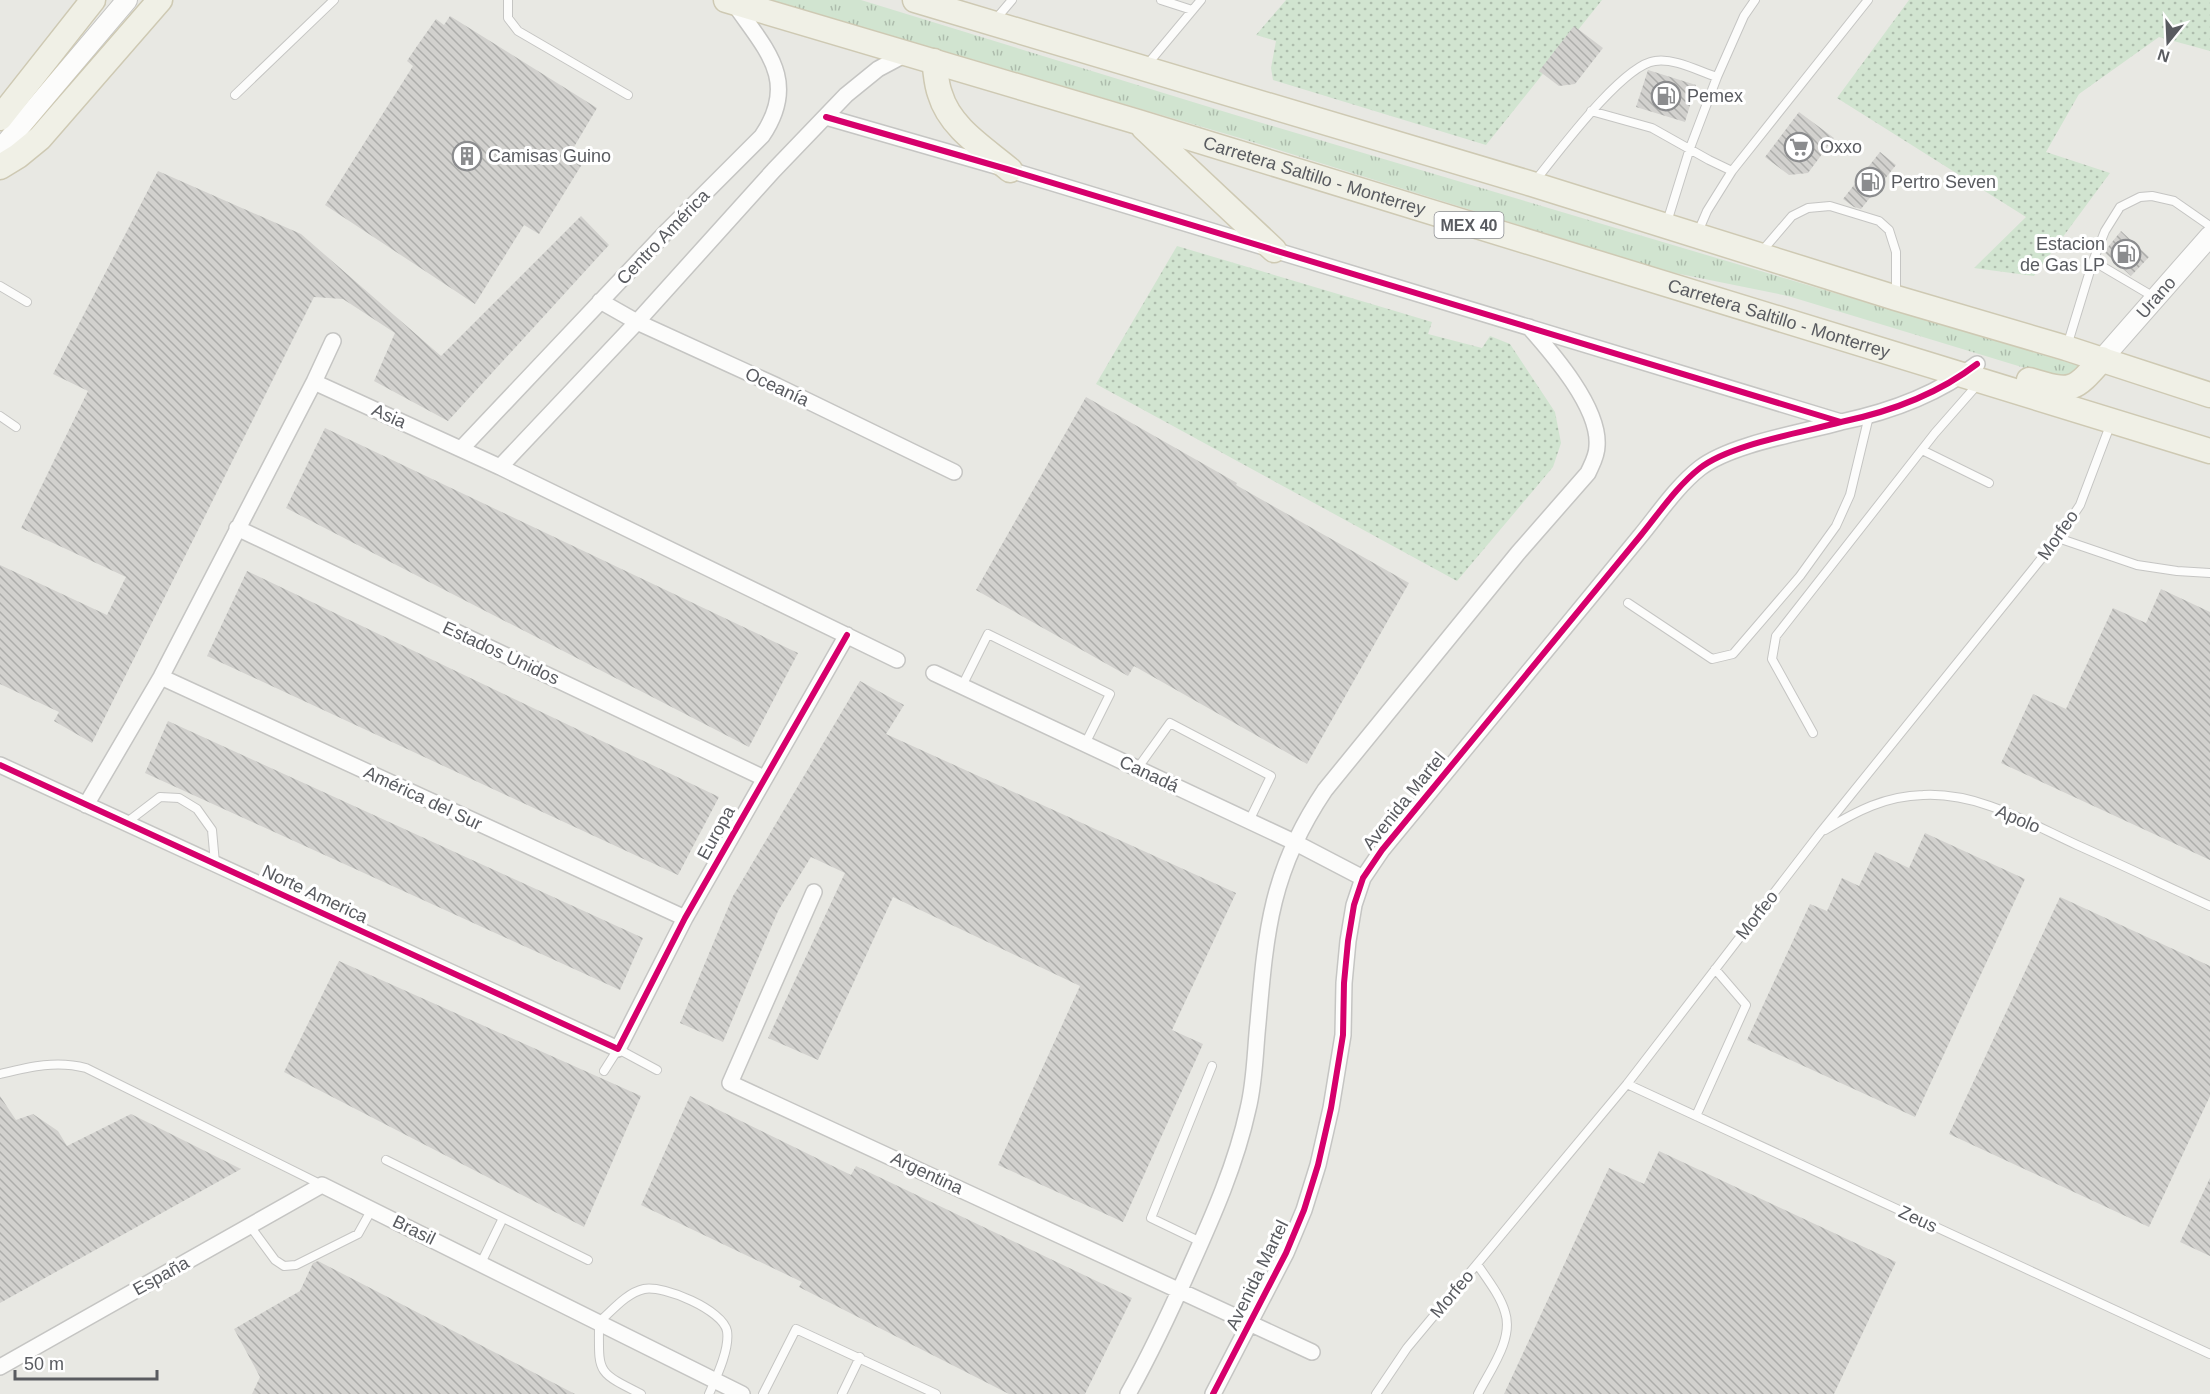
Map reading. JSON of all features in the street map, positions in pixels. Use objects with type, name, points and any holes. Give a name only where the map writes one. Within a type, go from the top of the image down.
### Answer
[{"type":"main road","points":[[0,118],[93,0]]},
{"type":"main road","points":[[0,167],[40,138],[160,0]]},
{"type":"main road","points":[[915,0],[993,22],[1143,70],[1532,184],[1896,298],[2102,359],[2210,395]]},
{"type":"main road","name":"Carretera Saltillo - Monterrey","points":[[730,1],[1138,122],[1642,278],[1695,282],[1778,302],[1973,373]]},
{"type":"main road","points":[[934,61],[939,94],[948,113],[958,127],[1010,170]]},
{"type":"main road","points":[[1138,122],[1275,250]]},
{"type":"main road","points":[[1973,373],[2066,389],[2080,383],[2102,359]]},
{"type":"main road","points":[[1973,373],[2111,421],[2210,451]]},
{"type":"street","points":[[0,150],[127,0]]},
{"type":"street","name":"Centro América","points":[[461,449],[668,230],[762,136],[772,121],[780,90],[777,74],[770,56],[730,1]]},
{"type":"street","name":"Centro América","points":[[500,467],[846,95],[870,75],[908,53]]},
{"type":"street","points":[[826,117],[1010,170],[1841,422]]},
{"type":"street","name":"Urano","points":[[2102,359],[2210,236]]},
{"type":"street","name":"Oceanía","points":[[600,301],[637,321],[954,472]]},
{"type":"street","points":[[1128,1394],[1180,1290],[1201,1242],[1230,1170],[1249,1107],[1264,949],[1270,914],[1284,865],[1294,842],[1325,790],[1518,553],[1588,473],[1595,459],[1598,445],[1591,414],[1558,360],[1529,327]]},
{"type":"street","points":[[86,805],[161,677],[333,341]]},
{"type":"street","name":"Avenida Martel","points":[[1214,1394],[1286,1253],[1304,1210],[1318,1165],[1331,1108],[1343,1035],[1348,941],[1354,905],[1364,878],[1382,850],[1681,486],[1700,469],[1732,451],[1869,416],[1973,373]]},
{"type":"street","name":"Asia","points":[[314,382],[500,467],[897,660]]},
{"type":"street","name":"Estados Unidos","points":[[237,528],[764,778]]},
{"type":"street","name":"Europa","points":[[618,1049],[685,918],[847,635]]},
{"type":"street","name":"Canadá","points":[[934,673],[1294,842],[1364,878]]},
{"type":"street","name":"América del Sur","points":[[161,677],[685,918]]},
{"type":"street","name":"Norte America","points":[[0,765],[618,1049]]},
{"type":"street","name":"Argentina","points":[[814,891],[730,1083],[1312,1352]]},
{"type":"street","name":"Brasil","points":[[322,1185],[598,1322],[712,1387],[742,1394]]},
{"type":"street","name":"España","points":[[0,1367],[322,1185]]},
{"type":"lane","points":[[236,95],[334,0]]},
{"type":"lane","points":[[508,0],[508,18],[518,31],[628,95]]},
{"type":"lane","points":[[993,22],[1012,0]]},
{"type":"lane","points":[[1161,0],[1192,10]]},
{"type":"lane","points":[[1143,70],[1201,0]]},
{"type":"lane","points":[[1665,226],[1690,148],[1717,77],[1744,16],[1755,0]]},
{"type":"lane","points":[[1696,236],[1707,211],[1732,171],[1868,0]]},
{"type":"lane","points":[[1532,184],[1591,111],[1630,74],[1652,61],[1673,63],[1717,77]]},
{"type":"lane","points":[[1591,111],[1652,128],[1732,171]]},
{"type":"lane","points":[[2066,348],[2093,261],[2113,216],[2120,207],[2140,196],[2152,196],[2174,201],[2210,226]]},
{"type":"lane","points":[[1758,255],[1792,216],[1808,208],[1830,206],[1879,221],[1888,230],[1896,252],[1896,298]]},
{"type":"lane","points":[[2093,261],[2156,298]]},
{"type":"lane","points":[[0,286],[27,302]]},
{"type":"lane","points":[[1812,733],[1772,659],[1776,636],[1922,450],[1973,373]]},
{"type":"lane","points":[[0,416],[16,427]]},
{"type":"lane","points":[[1628,603],[1712,660],[1733,654],[1800,576],[1836,526],[1850,495],[1869,416]]},
{"type":"lane","name":"Morfeo","points":[[1376,1394],[1407,1348],[1627,1084],[1820,833],[2058,538],[2080,504],[2111,421]]},
{"type":"lane","points":[[1922,450],[1989,483]]},
{"type":"lane","points":[[2058,538],[2137,565],[2210,573]]},
{"type":"lane","points":[[962,686],[988,634],[1110,694],[1085,744]]},
{"type":"lane","points":[[1137,768],[1170,723],[1271,776],[1249,821]]},
{"type":"lane","name":"Apolo","points":[[1820,833],[1863,808],[1891,799],[1923,795],[1957,797],[2000,809],[2210,906]]},
{"type":"lane","points":[[126,823],[160,797],[179,798],[197,809],[212,831],[215,864]]},
{"type":"lane","points":[[1696,1116],[1746,1005],[1715,969]]},
{"type":"lane","points":[[618,1049],[657,1070]]},
{"type":"lane","name":"Europa","points":[[604,1071],[618,1049]]},
{"type":"lane","name":"Brasil","points":[[0,1074],[50,1064],[71,1064],[86,1068],[322,1185]]},
{"type":"lane","points":[[1201,1242],[1151,1218],[1212,1066]]},
{"type":"lane","name":"Zeus","points":[[1627,1084],[2210,1354]]},
{"type":"lane","points":[[386,1160],[588,1260]]},
{"type":"lane","points":[[250,1226],[275,1260],[284,1266],[296,1265],[358,1234],[372,1209]]},
{"type":"lane","points":[[481,1263],[503,1218]]},
{"type":"lane","points":[[1477,1264],[1505,1310],[1508,1329],[1505,1340],[1478,1394]]},
{"type":"lane","points":[[641,1394],[608,1377],[599,1363],[598,1322],[630,1295],[644,1289],[660,1289],[684,1297],[721,1320],[727,1330],[727,1344],[712,1387]]},
{"type":"lane","points":[[763,1394],[796,1329],[860,1357],[932,1393]]},
{"type":"lane","points":[[842,1394],[860,1357]]},
{"type":"green space","points":[[770,0],[861,0],[1232,114],[2080,366],[2066,377],[2058,378],[1788,296],[1670,272],[1240,138]]},
{"type":"green space","points":[[1286,0],[1602,0],[1486,145],[1273,80],[1271,68],[1276,41],[1256,35]]},
{"type":"green space","points":[[1909,0],[2210,0],[2210,51],[2159,37],[2079,94],[2046,152],[2110,173],[2034,276],[1974,268],[2026,217],[1837,98]]},
{"type":"green space","points":[[1177,246],[1432,322],[1428,334],[1482,348],[1490,336],[1510,344],[1555,412],[1561,443],[1553,467],[1457,581],[1096,384]]},
{"type":"building","name":"Camisas Guino","points":[[450,16],[597,108],[571,152],[584,161],[539,234],[524,225],[475,304],[325,205],[413,66],[407,61],[436,19],[444,25]]},
{"type":"building","points":[[1574,26],[1603,48],[1575,84],[1559,86],[1539,71]]},
{"type":"building","name":"Pemex","points":[[1648,70],[1696,85],[1685,122],[1636,107]]},
{"type":"building","name":"Oxxo","points":[[1799,112],[1834,138],[1808,173],[1789,175],[1765,157]]},
{"type":"building","name":"Pertro Seven","points":[[1880,152],[1896,165],[1861,209],[1854,207],[1843,199]]},
{"type":"building","points":[[158,171],[301,234],[441,356],[581,216],[609,245],[448,421],[374,381],[395,333],[343,299],[314,297],[92,743],[54,721],[59,712],[0,684],[0,565],[107,615],[126,577],[21,528],[88,391],[53,374]]},
{"type":"building","name":"Estacion de Gas LP","points":[[2121,231],[2149,257],[2131,276],[2104,252]]},
{"type":"building","points":[[1086,397],[1409,583],[1307,764],[1134,666],[1128,676],[976,590]]},
{"type":"building","points":[[325,428],[798,653],[749,747],[286,508]]},
{"type":"building","points":[[247,571],[719,797],[678,875],[207,656]]},
{"type":"building","points":[[2161,589],[2210,612],[2210,860],[2001,763],[2033,694],[2066,709],[2113,608],[2146,623]]},
{"type":"building","points":[[860,681],[904,705],[886,734],[1236,893],[1172,1030],[1203,1044],[1123,1222],[998,1165],[1080,986],[893,897],[818,1060],[768,1038],[845,873],[811,857],[778,911],[723,1042],[680,1023],[733,896]]},
{"type":"building","points":[[168,721],[643,938],[620,990],[145,773]]},
{"type":"building","points":[[1925,833],[2025,879],[1915,1117],[1747,1040],[1810,904],[1827,911],[1842,878],[1859,886],[1875,852],[1909,868]]},
{"type":"building","points":[[2060,897],[2210,966],[2210,1096],[2149,1227],[1949,1134]]},
{"type":"building","points":[[339,961],[641,1096],[584,1227],[284,1072]]},
{"type":"building","points":[[0,1096],[16,1120],[33,1114],[58,1131],[67,1146],[131,1114],[241,1169],[0,1303]]},
{"type":"building","points":[[690,1096],[851,1175],[856,1166],[1132,1298],[1085,1394],[1009,1394],[799,1287],[802,1282],[641,1205]]},
{"type":"building","points":[[1659,1151],[1896,1262],[1834,1394],[1504,1394],[1609,1168],[1644,1184]]},
{"type":"building","points":[[2210,1178],[2210,1256],[2180,1242]]},
{"type":"building","points":[[318,1261],[575,1394],[252,1394],[260,1377],[234,1329],[300,1291],[313,1263]]},
{"type":"cycle path","points":[[826,117],[1010,170],[1841,422],[1877,413],[1929,393],[1977,364]]},
{"type":"cycle path","points":[[1213,1394],[1286,1253],[1304,1210],[1318,1165],[1331,1108],[1343,1035],[1348,941],[1354,905],[1363,878],[1382,850],[1692,475],[1729,452],[1841,422]]},
{"type":"cycle path","points":[[0,765],[618,1049],[685,918],[847,635]]},
{"type":"place","name":"Pemex","points":[[1666,96]]},
{"type":"place","name":"Oxxo","points":[[1799,147]]},
{"type":"place","name":"Camisas Guino","points":[[467,156]]},
{"type":"place","name":"Pertro Seven","points":[[1870,182]]},
{"type":"place","name":"Estacion de Gas LP","points":[[2126,254]]}]
